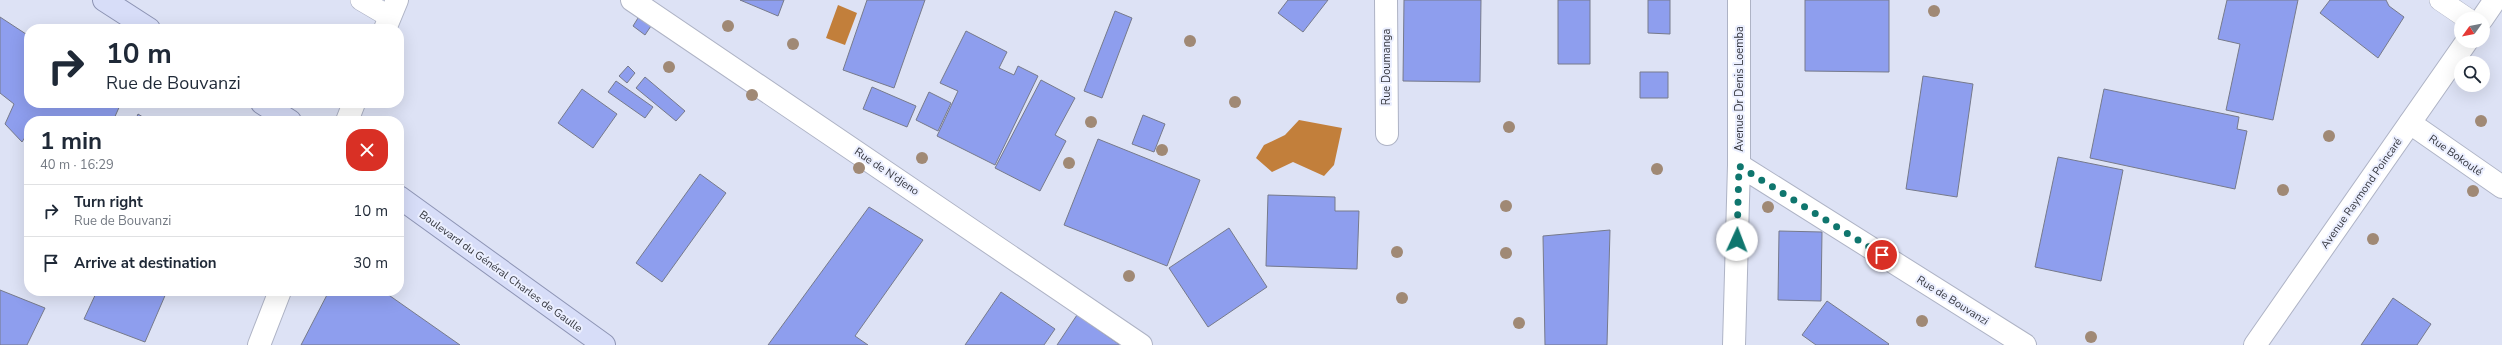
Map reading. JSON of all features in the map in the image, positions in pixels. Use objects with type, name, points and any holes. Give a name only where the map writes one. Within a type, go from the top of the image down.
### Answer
[{"type":"main road","points":[[104,0],[140,24]]},
{"type":"main road","points":[[270,108],[282,116]]},
{"type":"main road","name":"Boulevard du Général Charles de Gaulle","points":[[404,201],[604,345]]},
{"type":"street","name":"Rue de N'djeno","points":[[632,0],[1141,345]]},
{"type":"street","name":"Rue Doumanga","points":[[1386,0],[1387,134]]},
{"type":"street","name":"Avenue Dr Denis Loemba","points":[[1734,345],[1739,166],[1739,0]]},
{"type":"street","points":[[2487,12],[2495,0]]},
{"type":"street","name":"Avenue Raymond Poincaré","points":[[2255,345],[2462,48]]},
{"type":"street","name":"Rue Bokoulé","points":[[2410,123],[2502,186]]},
{"type":"street","name":"Rue de Bouvanzi","points":[[1739,166],[2025,345]]},
{"type":"street","points":[[259,345],[278,296]]},
{"type":"lane","points":[[362,0],[390,15]]},
{"type":"lane","points":[[2440,0],[2458,12]]},
{"type":"shaded area","points":[[838,5],[857,13],[845,45],[826,38]]},
{"type":"shaded area","points":[[1299,120],[1342,128],[1334,165],[1324,176],[1293,162],[1272,172],[1256,158],[1264,145],[1285,135]]},
{"type":"building","points":[[740,0],[784,0],[778,16]]},
{"type":"building","points":[[867,0],[925,0],[894,88],[843,70]]},
{"type":"building","points":[[1288,0],[1328,0],[1303,32],[1278,13]]},
{"type":"building","points":[[1404,0],[1481,0],[1480,82],[1403,81]]},
{"type":"building","points":[[1558,0],[1590,0],[1590,64],[1558,64]]},
{"type":"building","points":[[1648,0],[1670,0],[1670,34],[1648,33]]},
{"type":"building","points":[[1805,0],[1889,0],[1889,72],[1805,71]]},
{"type":"building","points":[[2227,0],[2298,0],[2273,120],[2226,110],[2240,44],[2218,39]]},
{"type":"building","points":[[2330,0],[2386,0],[2389,6],[2404,17],[2378,58],[2320,13]]},
{"type":"building","points":[[1115,11],[1132,18],[1102,98],[1084,91]]},
{"type":"building","points":[[0,17],[24,33],[24,108],[119,108],[115,116],[24,116],[24,139],[22,142],[5,124],[14,104],[0,93]]},
{"type":"building","points":[[638,18],[651,26],[645,35],[633,26]]},
{"type":"building","points":[[966,31],[1007,52],[999,68],[1014,75],[1018,66],[1038,76],[995,165],[937,136],[958,91],[940,83]]},
{"type":"building","points":[[628,66],[635,73],[627,83],[619,76]]},
{"type":"building","points":[[1640,72],[1668,72],[1668,98],[1640,98]]},
{"type":"building","points":[[1923,76],[1973,84],[1957,197],[1906,189]]},
{"type":"building","points":[[645,77],[685,111],[676,121],[636,88]]},
{"type":"building","points":[[1041,80],[1075,98],[1055,135],[1066,141],[1040,191],[995,168]]},
{"type":"building","points":[[616,81],[653,107],[645,118],[608,92]]},
{"type":"building","points":[[872,87],[916,106],[907,127],[863,109]]},
{"type":"building","points":[[582,89],[617,114],[593,148],[558,123]]},
{"type":"building","points":[[2104,89],[2239,117],[2237,129],[2247,131],[2235,189],[2090,158]]},
{"type":"building","points":[[929,92],[951,103],[938,131],[916,120]]},
{"type":"building","points":[[1143,115],[1165,124],[1154,152],[1132,144]]},
{"type":"building","points":[[1098,139],[1200,180],[1167,266],[1064,225]]},
{"type":"building","points":[[2058,157],[2123,170],[2101,281],[2035,267]]},
{"type":"building","points":[[700,174],[726,193],[662,282],[636,263]]},
{"type":"building","points":[[1268,195],[1335,197],[1335,211],[1359,211],[1357,269],[1266,266]]},
{"type":"building","points":[[869,207],[923,240],[855,336],[868,345],[768,345]]},
{"type":"building","points":[[1229,228],[1267,287],[1208,327],[1169,268]]},
{"type":"building","points":[[1610,230],[1607,345],[1545,345],[1543,236]]},
{"type":"building","points":[[1779,231],[1822,232],[1821,301],[1778,300]]},
{"type":"building","points":[[0,290],[45,308],[27,345],[0,345]]},
{"type":"building","points":[[1001,292],[1055,329],[1044,345],[965,345]]},
{"type":"building","points":[[95,296],[165,296],[145,342],[84,319]]},
{"type":"building","points":[[326,296],[390,296],[460,345],[301,345]]},
{"type":"building","points":[[2393,298],[2431,324],[2417,345],[2361,345]]},
{"type":"building","points":[[1827,301],[1889,344],[1816,345],[1802,335]]},
{"type":"building","points":[[1077,315],[1120,345],[1057,345]]},
{"type":"route","points":[[1737,240],[1739,166],[1882,255]]}]
